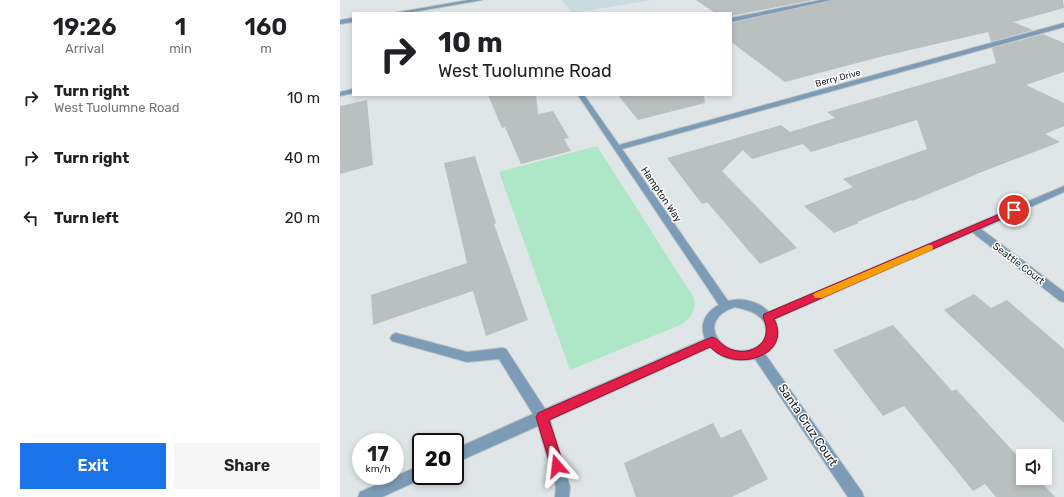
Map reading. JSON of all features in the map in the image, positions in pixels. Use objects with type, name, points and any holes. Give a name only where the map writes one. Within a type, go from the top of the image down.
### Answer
[{"type":"street","points":[[403,12],[479,0]]},
{"type":"street","points":[[732,20],[828,0]]},
{"type":"street","points":[[340,22],[352,20]]},
{"type":"street","name":"Berry Drive","points":[[618,148],[1064,25]]},
{"type":"street","points":[[340,94],[352,91]]},
{"type":"street","name":"Hampton Way","points":[[582,96],[725,305]]},
{"type":"street","points":[[768,317],[1064,189]]},
{"type":"street","name":"Seattle Court","points":[[973,228],[1064,298]]},
{"type":"street","points":[[744,303],[762,310],[768,317],[772,324],[773,333],[771,341],[758,353],[748,356],[732,355],[718,348],[708,333],[708,324],[711,317],[717,310],[725,305],[744,303]]},
{"type":"street","points":[[396,338],[467,357],[502,353],[542,417],[563,487],[562,497]]},
{"type":"street","points":[[464,452],[712,341]]},
{"type":"street","name":"Santa Cruz Court","points":[[758,353],[857,497]]},
{"type":"street","points":[[365,497],[412,476]]},
{"type":"shaded area","points":[[561,0],[652,0],[579,12],[572,12]]},
{"type":"green space","points":[[597,146],[694,298],[694,307],[690,317],[680,325],[570,370],[499,172]]},
{"type":"building","points":[[696,0],[813,0],[732,16],[732,12],[714,12]]},
{"type":"building","points":[[832,0],[1063,0],[1064,8],[1013,22],[1033,30],[991,42],[988,32],[880,57],[785,82],[732,43],[732,23]]},
{"type":"building","points":[[1043,34],[1064,43],[1064,72],[1026,85],[1064,103],[1064,126],[1045,134],[1060,142],[912,201],[911,200],[834,233],[804,206],[853,187],[843,179],[927,149],[917,120],[811,152],[803,144],[752,159],[743,150],[722,171],[797,248],[760,264],[707,202],[702,204],[667,158],[781,125],[790,132],[835,118],[827,112],[996,63],[992,48]]},
{"type":"building","points":[[488,96],[536,96],[538,114],[553,111],[569,138],[564,139],[571,151],[521,164],[505,127],[502,128]]},
{"type":"building","points":[[619,96],[704,96],[705,103],[638,120]]},
{"type":"building","points":[[367,100],[373,165],[340,174],[340,106]]},
{"type":"building","points":[[475,156],[496,223],[494,224],[528,320],[486,336],[473,291],[373,325],[371,295],[467,263],[444,163]]},
{"type":"building","points":[[974,294],[991,308],[1007,300],[1064,349],[1064,423],[944,310]]},
{"type":"building","points":[[893,325],[952,391],[956,389],[1016,454],[1016,485],[1044,485],[1055,497],[996,497],[985,484],[973,491],[904,406],[883,416],[833,350]]},
{"type":"building","points":[[713,423],[721,438],[741,429],[768,479],[732,497],[636,497],[624,463]]},
{"type":"slow traffic","points":[[818,295],[928,248]]},
{"type":"route","points":[[557,466],[542,417],[712,341],[718,348],[727,353],[738,356],[748,356],[758,353],[771,341],[773,333],[772,324],[768,317],[1014,210]]}]
